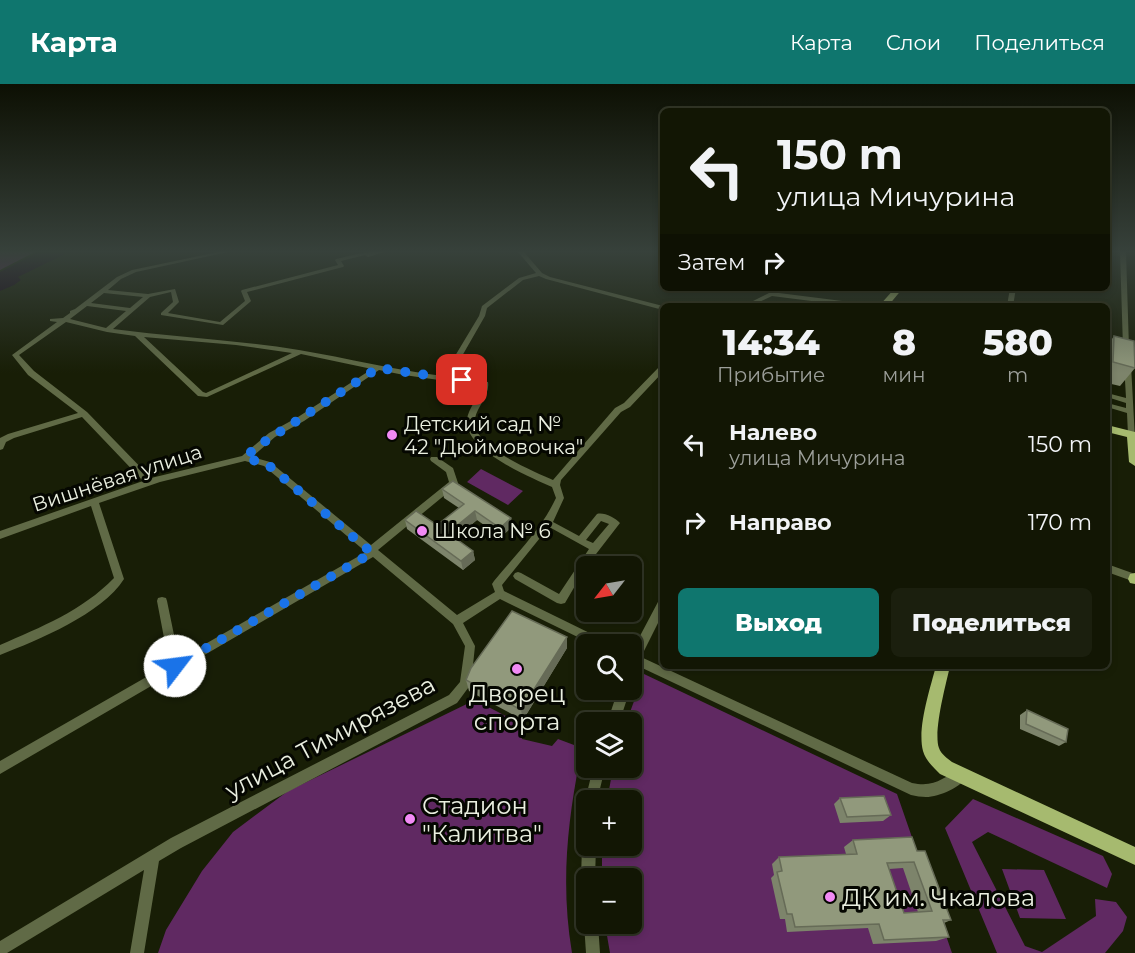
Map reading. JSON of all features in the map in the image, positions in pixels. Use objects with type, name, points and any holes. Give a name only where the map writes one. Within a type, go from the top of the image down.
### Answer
[{"type":"main road","points":[[1110,429],[1134,435],[1135,462]]},
{"type":"main road","points":[[943,669],[930,749],[935,758],[946,768],[1135,856]]},
{"type":"street","points":[[101,293],[67,320],[60,322],[15,355],[31,373],[84,414],[149,482]]},
{"type":"street","points":[[117,293],[148,296],[162,293]]},
{"type":"street","points":[[173,293],[176,302],[163,314],[221,324],[249,301],[245,293]]},
{"type":"street","points":[[446,376],[482,316],[484,307],[503,293]]},
{"type":"street","points":[[604,293],[660,307]]},
{"type":"street","points":[[1125,293],[1129,401],[1134,435]]},
{"type":"street","points":[[752,303],[771,294],[842,303]]},
{"type":"street","points":[[107,330],[148,296]]},
{"type":"street","points":[[87,304],[132,310]]},
{"type":"street","points":[[77,311],[52,320],[67,320],[107,330],[137,334],[236,343],[300,352],[378,368],[446,376],[485,384],[485,392],[472,417],[471,427],[477,436],[502,458],[556,485]]},
{"type":"street","points":[[137,334],[201,394],[207,395],[300,352]]},
{"type":"street","points":[[245,458],[272,435],[301,419],[378,368]]},
{"type":"street","points":[[582,634],[500,594],[497,584],[545,525],[560,498],[556,485],[557,479],[618,410],[627,405],[660,372]]},
{"type":"street","points":[[1110,396],[1129,401]]},
{"type":"street","points":[[1110,406],[1130,411]]},
{"type":"street","points":[[0,447],[3,440],[11,436],[84,414]]},
{"type":"street","points":[[245,458],[267,464],[457,621],[500,594]]},
{"type":"street","name":"Вишнёвая улица","points":[[0,535],[149,482],[245,458]]},
{"type":"street","points":[[0,768],[371,552],[454,483],[450,470],[434,459]]},
{"type":"street","points":[[0,650],[78,615],[103,597],[118,579],[94,502]]},
{"type":"street","points":[[518,576],[561,600],[595,548],[615,523],[600,516],[580,541]]},
{"type":"street","points":[[545,525],[552,525],[595,548]]},
{"type":"street","points":[[1110,569],[1135,578]]},
{"type":"street","points":[[162,601],[175,666]]},
{"type":"street","points":[[642,642],[660,609]]},
{"type":"street","name":"улица Тимирязева","points":[[0,949],[153,857],[453,699],[465,684],[470,646],[457,621]]},
{"type":"street","points":[[642,666],[911,789],[921,792],[935,791],[962,775]]},
{"type":"street","points":[[137,953],[153,857]]},
{"type":"street","points":[[592,934],[593,953]]},
{"type":"shaded area","points":[[481,469],[523,491],[508,505],[467,482]]},
{"type":"shaded area","points":[[644,674],[897,794],[952,953],[610,953],[607,934],[642,934],[642,868],[602,868],[602,856],[642,856],[642,790],[609,790],[611,778],[642,778],[642,712],[630,712],[634,700],[642,700]]},
{"type":"shaded area","name":"Стадион \"Калитва\"","points":[[475,700],[517,722],[522,739],[552,746],[558,739],[576,746],[577,778],[566,875],[568,926],[572,953],[158,953],[166,930],[202,871],[233,832],[288,791]]},
{"type":"shaded area","points":[[973,799],[1103,856],[1112,874],[1107,888],[988,832],[972,842],[1025,946],[1042,952],[1096,916],[1095,899],[1116,902],[1127,917],[1123,931],[1105,953],[997,953],[945,828]]},
{"type":"shaded area","points":[[1002,869],[1044,870],[1066,919],[1020,918]]},
{"type":"building","points":[[1114,336],[1134,341],[1135,368],[1113,362]]},
{"type":"building","points":[[453,481],[511,518],[500,528],[475,511],[448,533],[473,551],[461,561],[405,520],[416,511],[437,525],[464,504],[442,489]]},
{"type":"building","name":"Дворец спорта","points":[[512,611],[567,637],[521,710],[466,680],[471,668]]},
{"type":"building","points":[[1027,710],[1068,729],[1066,742],[1026,724]]},
{"type":"building","points":[[884,796],[891,815],[847,817],[840,798]]},
{"type":"building","name":"ДК им. Чкалова","points":[[912,837],[917,851],[925,851],[951,920],[943,920],[949,937],[884,940],[879,924],[795,927],[792,914],[787,914],[777,872],[782,871],[779,857],[857,854],[853,840]],"holes":[[[914,862],[932,911],[904,913],[887,863]]]},
{"type":"place","name":"Детский сад № 42 \"Дюймовочка\"","points":[[392,435]]},
{"type":"place","name":"Школа № 6","points":[[422,531]]},
{"type":"place","name":"Дворец спорта","points":[[517,669]]},
{"type":"place","name":"Стадион \"Калитва\"","points":[[410,819]]},
{"type":"place","name":"ДК им. Чкалова","points":[[830,897]]},
{"type":"route","points":[[175,666],[372,553],[267,464],[245,458],[255,448],[378,368],[462,380]]}]
